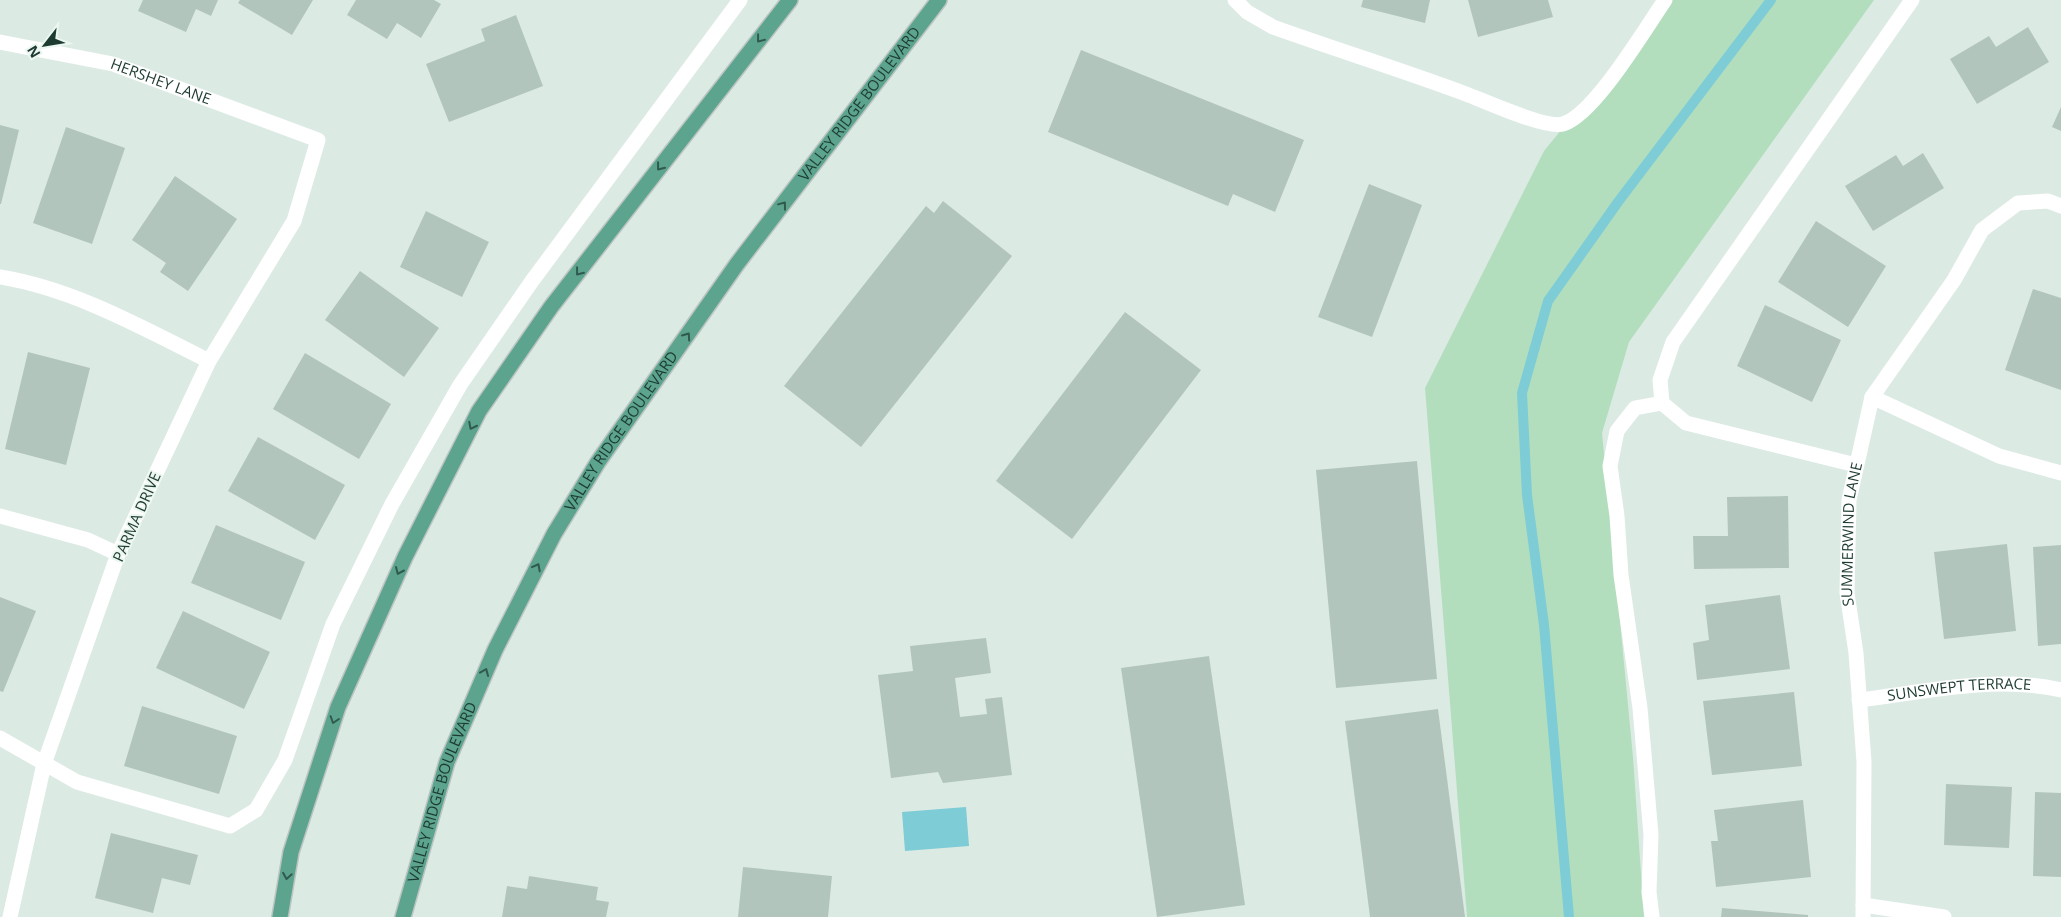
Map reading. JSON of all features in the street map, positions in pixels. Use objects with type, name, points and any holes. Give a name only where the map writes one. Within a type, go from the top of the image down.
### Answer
[{"type":"main road","points":[[280,917],[291,852],[338,707],[405,557],[479,411],[551,307],[790,0]]},
{"type":"main road","name":"VALLEY RIDGE BOULEVARD","points":[[403,917],[447,762],[495,650],[554,534],[598,462],[738,264],[940,0]]},
{"type":"street","points":[[0,738],[77,782],[230,826],[256,810],[285,760],[333,624],[392,504],[460,385],[532,281],[740,0]]},
{"type":"street","points":[[1235,0],[1247,12],[1273,27],[1466,94],[1524,118],[1561,125],[1579,116],[1594,101],[1665,0]]},
{"type":"street","points":[[1856,465],[1686,423],[1662,403],[1660,380],[1673,342],[1912,0]]},
{"type":"street","name":"HERSHEY LANE","points":[[0,42],[114,64],[318,140]]},
{"type":"street","name":"PARMA DRIVE","points":[[10,917],[44,764],[118,554],[209,361],[294,221],[318,140]]},
{"type":"street","name":"SUMMERWIND LANE","points":[[1863,911],[1864,762],[1856,653],[1847,593],[1849,500],[1872,397],[1954,280],[1982,230],[2018,203],[2048,201],[2061,206]]},
{"type":"street","points":[[0,278],[28,282],[110,312],[209,361]]},
{"type":"street","points":[[1872,397],[1999,456],[2061,473]]},
{"type":"street","points":[[1652,917],[1649,892],[1651,835],[1640,708],[1621,574],[1617,516],[1610,466],[1617,431],[1635,408],[1662,403]]},
{"type":"street","points":[[0,516],[88,540],[118,554]]},
{"type":"street","name":"SUNSWEPT TERRACE","points":[[1859,700],[1961,687],[2010,685],[2061,690]]},
{"type":"street","points":[[1863,911],[1944,917]]},
{"type":"green space","points":[[1667,0],[1874,0],[1629,342],[1602,433],[1633,757],[1644,917],[1467,917],[1425,388],[1544,151]]},
{"type":"water","points":[[966,807],[969,846],[905,851],[902,812]]},
{"type":"building","points":[[143,0],[218,0],[211,16],[196,9],[186,32],[138,11]]},
{"type":"building","points":[[240,0],[313,0],[292,35],[238,3]]},
{"type":"building","points":[[356,0],[434,0],[441,4],[421,38],[397,23],[387,39],[347,15]]},
{"type":"building","points":[[1363,0],[1430,0],[1425,23],[1361,7]]},
{"type":"building","points":[[1468,0],[1548,0],[1553,17],[1478,37]]},
{"type":"building","points":[[516,15],[543,86],[449,122],[426,64],[485,41],[481,29]]},
{"type":"building","points":[[2028,27],[2049,62],[1977,104],[1950,59],[1989,36],[1996,47]]},
{"type":"building","points":[[1081,50],[1304,140],[1275,212],[1233,194],[1228,206],[1048,132]]},
{"type":"building","points":[[2061,107],[2061,131],[2052,127]]},
{"type":"building","points":[[0,125],[19,130],[1,204],[0,204]]},
{"type":"building","points":[[66,127],[125,148],[92,244],[33,223]]},
{"type":"building","points":[[1923,153],[1944,188],[1873,231],[1845,186],[1896,155],[1903,166]]},
{"type":"building","points":[[175,176],[237,219],[188,291],[160,272],[166,263],[132,240]]},
{"type":"building","points":[[1369,184],[1422,205],[1372,337],[1318,317]]},
{"type":"building","points":[[943,201],[1012,256],[861,447],[784,386],[926,206],[934,213]]},
{"type":"building","points":[[426,211],[489,242],[462,297],[400,267]]},
{"type":"building","points":[[1816,221],[1886,266],[1848,327],[1778,282]]},
{"type":"building","points":[[360,271],[439,328],[404,377],[325,320]]},
{"type":"building","points":[[2033,289],[2061,298],[2061,390],[2005,370]]},
{"type":"building","points":[[1765,305],[1841,340],[1812,402],[1737,366]]},
{"type":"building","points":[[1125,312],[1201,370],[1072,539],[996,481]]},
{"type":"building","points":[[28,352],[90,368],[66,465],[5,449]]},
{"type":"building","points":[[305,353],[391,404],[359,459],[273,409]]},
{"type":"building","points":[[258,437],[345,485],[315,540],[228,491]]},
{"type":"building","points":[[1417,461],[1437,679],[1336,688],[1316,470]]},
{"type":"building","points":[[1788,496],[1789,568],[1694,569],[1693,536],[1728,536],[1727,497]]},
{"type":"building","points":[[216,525],[305,562],[281,620],[191,583]]},
{"type":"building","points":[[2007,544],[2016,631],[1944,639],[1934,552]]},
{"type":"building","points":[[2061,545],[2061,644],[2038,646],[2033,547]]},
{"type":"building","points":[[1780,595],[1790,669],[1697,680],[1693,643],[1709,640],[1705,605]]},
{"type":"building","points":[[0,597],[36,611],[3,692],[0,691]]},
{"type":"building","points":[[183,611],[270,652],[244,709],[156,668]]},
{"type":"building","points":[[986,638],[991,673],[955,678],[960,717],[987,714],[985,699],[1002,697],[1012,775],[943,783],[938,772],[891,778],[878,675],[913,671],[910,646]]},
{"type":"building","points":[[1209,656],[1245,905],[1157,917],[1121,668]]},
{"type":"building","points":[[1794,692],[1802,766],[1712,775],[1703,701]]},
{"type":"building","points":[[142,706],[237,736],[219,794],[124,766]]},
{"type":"building","points":[[1438,709],[1465,917],[1370,917],[1345,721]]},
{"type":"building","points":[[1946,784],[2012,787],[2009,848],[1944,845]]},
{"type":"building","points":[[2035,792],[2061,793],[2061,877],[2033,876]]},
{"type":"building","points":[[1803,800],[1811,877],[1716,887],[1711,841],[1718,841],[1714,810]]},
{"type":"building","points":[[111,833],[198,855],[190,885],[162,878],[153,913],[95,898]]},
{"type":"building","points":[[743,867],[832,876],[828,917],[738,917]]},
{"type":"building","points":[[529,876],[598,887],[596,900],[609,902],[606,917],[502,917],[507,886],[527,889]]},
{"type":"building","points":[[1722,908],[1808,915],[1808,917],[1721,917]]},
{"type":"waterway","points":[[1569,917],[1544,625],[1527,495],[1522,393],[1548,301],[1618,202],[1771,0]]}]
